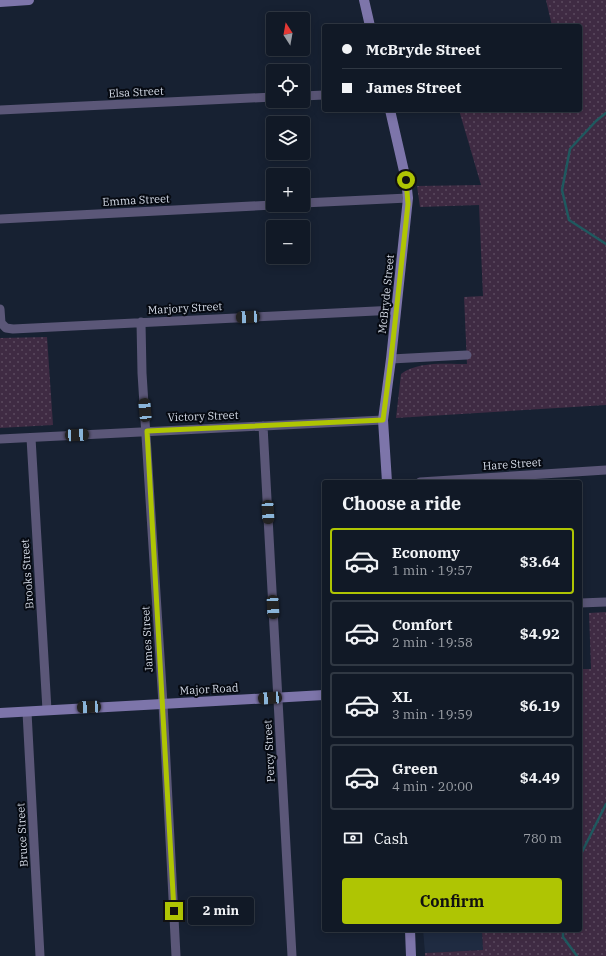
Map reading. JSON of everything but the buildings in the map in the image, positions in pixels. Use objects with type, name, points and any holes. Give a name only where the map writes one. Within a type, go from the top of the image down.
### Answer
[{"type":"street","points":[[5,1],[29,0]]},
{"type":"street","points":[[364,0],[370,24]]},
{"type":"street","points":[[310,96],[322,95]]},
{"type":"street","name":"Elsa Street","points":[[0,110],[266,97]]},
{"type":"street","name":"McBryde Street","points":[[387,480],[383,420],[408,198],[406,180],[390,112]]},
{"type":"street","points":[[310,203],[408,198]]},
{"type":"street","name":"Emma Street","points":[[0,219],[266,205]]},
{"type":"street","points":[[0,308],[1,323]]},
{"type":"street","name":"Marjory Street","points":[[1,323],[6,328],[14,329],[396,310]]},
{"type":"street","name":"James Street","points":[[141,322],[142,373],[147,431],[163,704],[176,956]]},
{"type":"street","points":[[391,359],[467,355]]},
{"type":"street","name":"Victory Street","points":[[0,439],[383,420]]},
{"type":"street","name":"Percy Street","points":[[263,426],[292,956]]},
{"type":"street","name":"Brooks Street","points":[[31,438],[47,710]]},
{"type":"street","name":"Hare Street","points":[[451,480],[606,470]]},
{"type":"street","points":[[582,604],[606,602]]},
{"type":"street","name":"Major Road","points":[[0,713],[322,695]]},
{"type":"street","name":"Bruce Street","points":[[27,712],[40,956]]},
{"type":"street","points":[[410,932],[411,956]]},
{"type":"shaded area","points":[[546,0],[606,0],[606,405],[396,418],[401,374],[415,367],[424,365],[467,364],[464,297],[483,296],[479,205],[420,207],[417,186],[481,185],[460,112],[582,112],[582,24],[552,24]]},
{"type":"shaded area","points":[[47,337],[53,425],[0,428],[0,338]]},
{"type":"shaded area","points":[[606,612],[606,956],[425,956],[425,953],[483,950],[482,932],[582,932],[582,669],[591,669],[589,613]]},
{"type":"shaded area","points":[[423,932],[482,932],[483,950],[425,953]]},
{"type":"waterway","points":[[606,113],[596,121],[570,149],[562,190],[569,220],[606,244]]},
{"type":"waterway","points":[[582,852],[606,804]]},
{"type":"waterway","points":[[563,932],[563,937],[577,956]]},
{"type":"route","points":[[174,911],[147,431],[383,420],[408,204],[406,180]]}]
